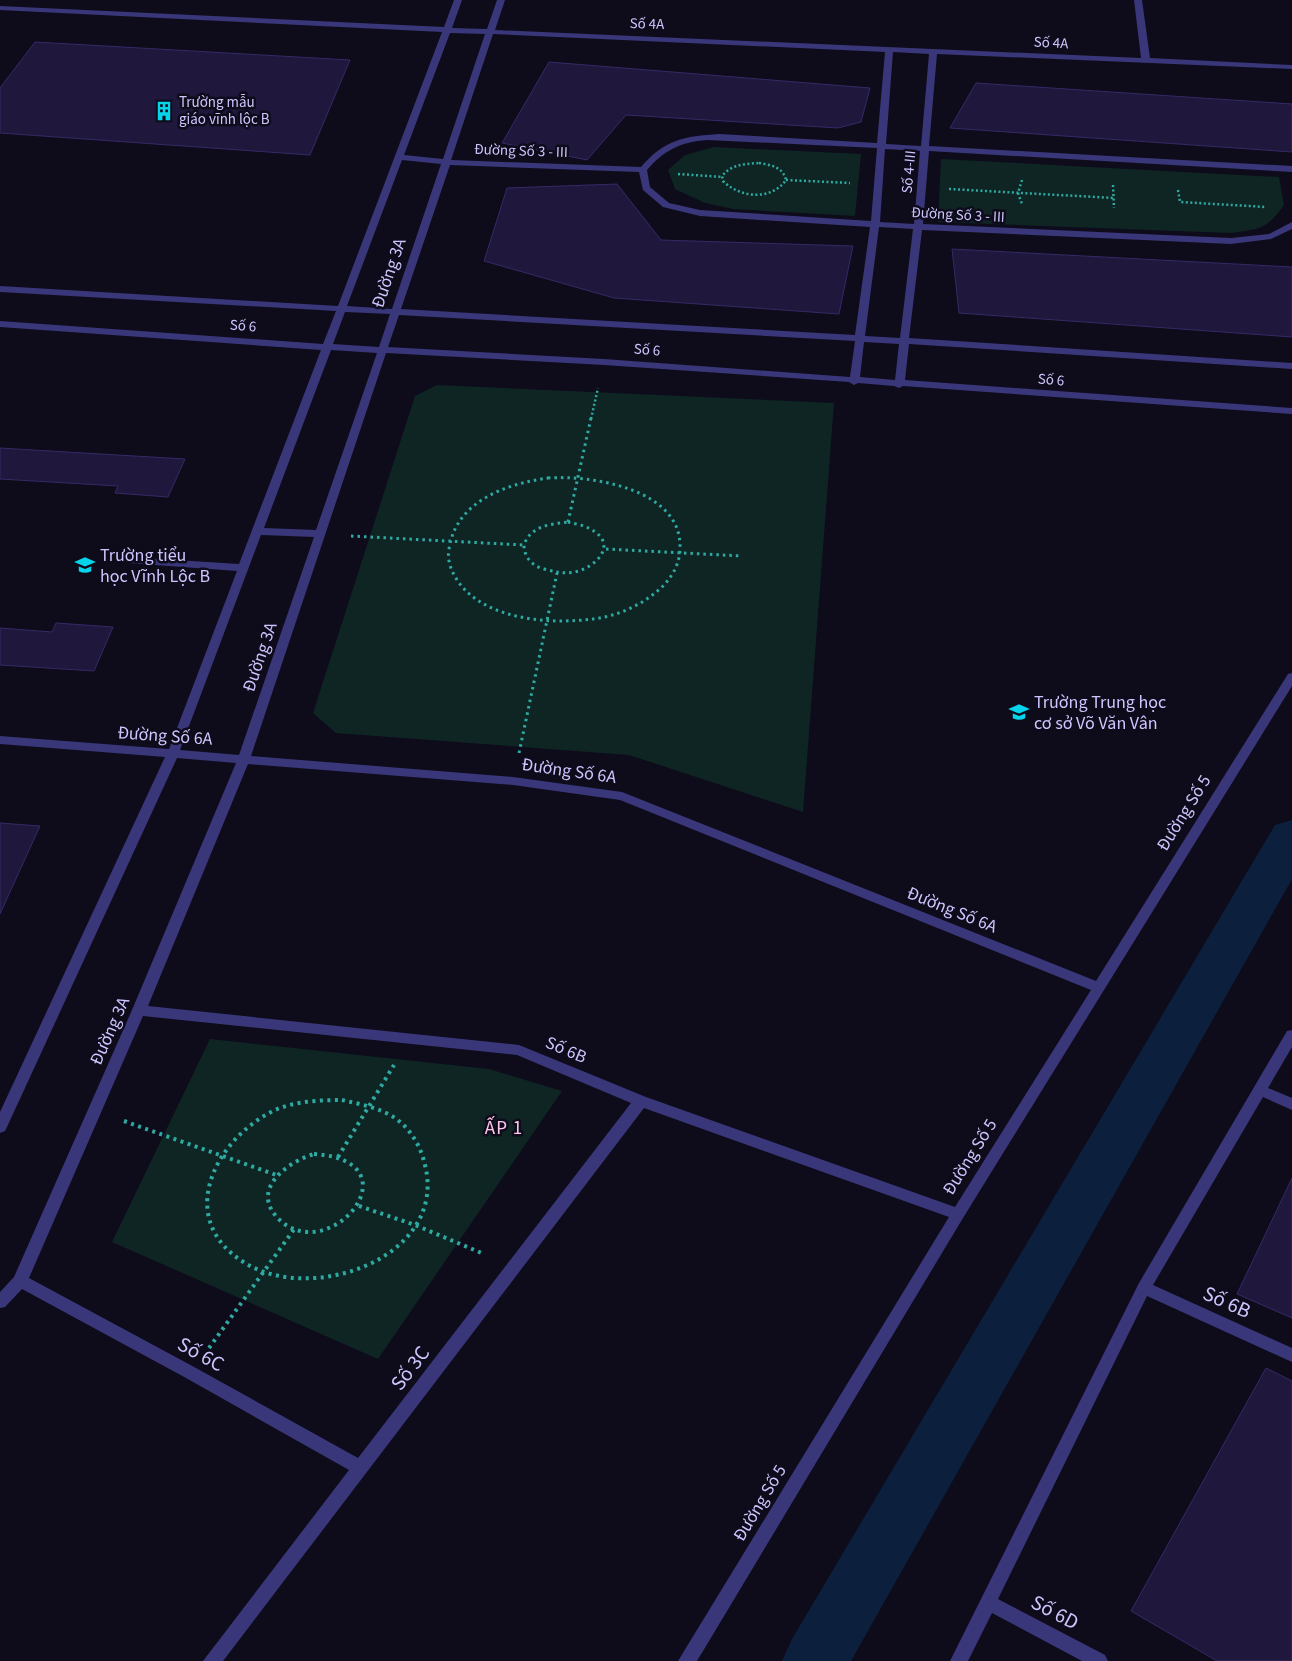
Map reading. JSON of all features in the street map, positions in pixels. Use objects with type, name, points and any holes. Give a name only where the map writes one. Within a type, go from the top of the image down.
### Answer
[{"type":"street","name":"Đường 3A","points":[[0,1127],[173,754],[327,347],[339,310],[458,0]]},
{"type":"street","name":"Đường 3A","points":[[0,1302],[20,1282],[139,1010],[244,759],[501,0]]},
{"type":"street","points":[[1138,0],[1146,61]]},
{"type":"street","name":"Số 4A","points":[[0,8],[447,30],[1292,67]]},
{"type":"street","name":"Số 4-III","points":[[854,382],[874,225],[889,48]]},
{"type":"street","name":"Số 4-III","points":[[899,385],[918,228],[933,51]]},
{"type":"street","points":[[643,170],[656,152],[689,138],[719,137],[881,144],[1292,169]]},
{"type":"street","name":"Đường Số 3 - III","points":[[398,157],[445,162],[643,170],[646,188],[666,204],[700,213],[918,228],[1231,241],[1271,236],[1292,226]]},
{"type":"street","name":"Số 6","points":[[0,288],[339,310],[396,310],[1292,366]]},
{"type":"street","name":"Số 6","points":[[0,324],[327,347],[604,362],[854,382],[1292,411]]},
{"type":"street","points":[[257,531],[320,534]]},
{"type":"street","points":[[128,560],[242,568]]},
{"type":"street","name":"Đường Số 5","points":[[687,1661],[958,1214],[1292,677]]},
{"type":"street","name":"Đường Số 6A","points":[[0,740],[513,781],[622,796],[1098,987]]},
{"type":"street","name":"Số 6B","points":[[139,1010],[520,1050],[641,1102],[958,1214]]},
{"type":"street","points":[[959,1661],[1144,1288],[1291,1039]]},
{"type":"street","points":[[1260,1090],[1292,1104]]},
{"type":"street","name":"Số 3C","points":[[212,1661],[641,1102]]},
{"type":"street","name":"Số 6C","points":[[20,1282],[191,1373],[360,1468]]},
{"type":"street","name":"Số 6B","points":[[1144,1288],[1292,1355]]},
{"type":"street","name":"Số 6D","points":[[989,1603],[1099,1661]]},
{"type":"path","points":[[1048,154],[1026,172],[1019,184],[1018,192],[1019,201],[1050,234]]},
{"type":"path","points":[[1114,214],[1112,182],[1146,183],[1141,160]]},
{"type":"path","points":[[759,162],[778,168],[784,173],[786,180],[780,188],[772,192],[750,194],[732,190],[726,185],[723,178],[726,171],[732,167],[759,162]]},
{"type":"path","points":[[643,170],[723,178]]},
{"type":"path","points":[[786,180],[878,184]]},
{"type":"path","points":[[1177,186],[1180,202],[1272,207]]},
{"type":"path","points":[[922,187],[1114,198]]},
{"type":"path","points":[[568,522],[604,362]]},
{"type":"path","points":[[578,478],[620,486],[642,494],[665,511],[679,531],[682,553],[672,576],[652,596],[622,611],[585,620],[546,621],[510,615],[480,602],[459,584],[448,563],[448,541],[459,519],[480,500],[509,487],[543,479],[578,478]]},
{"type":"path","points":[[568,522],[592,528],[605,541],[606,549],[602,557],[595,564],[570,572],[557,573],[545,570],[528,560],[523,545],[534,530],[544,526],[568,522]]},
{"type":"path","points":[[320,534],[523,545]]},
{"type":"path","points":[[606,549],[742,556]]},
{"type":"path","points":[[513,781],[557,573]]},
{"type":"path","points":[[338,1156],[412,1038]]},
{"type":"path","points":[[342,1100],[370,1106],[400,1122],[420,1144],[429,1170],[428,1198],[415,1225],[390,1252],[356,1271],[316,1280],[276,1277],[243,1263],[219,1240],[207,1211],[209,1180],[223,1149],[247,1127],[276,1110],[309,1101],[342,1100]]},
{"type":"path","points":[[94,1112],[165,1134],[276,1175]]},
{"type":"path","points":[[314,1154],[338,1156],[353,1165],[361,1174],[365,1186],[359,1206],[345,1220],[331,1228],[314,1231],[294,1228],[284,1223],[275,1214],[270,1201],[270,1188],[276,1175],[299,1158],[314,1154]]},
{"type":"path","points":[[359,1206],[415,1225],[513,1268]]},
{"type":"path","points":[[191,1373],[294,1228]]},
{"type":"green space","points":[[714,147],[861,154],[855,216],[733,209],[705,203],[675,189],[668,170],[685,155]]},
{"type":"green space","points":[[941,159],[1279,177],[1284,205],[1262,227],[1231,233],[938,222]]},
{"type":"green space","points":[[437,385],[834,403],[803,812],[629,755],[336,733],[313,713],[415,396]]},
{"type":"green space","points":[[210,1039],[489,1069],[562,1091],[378,1359],[112,1242]]},
{"type":"building","name":"Trường mẫu giáo vĩnh lộc B","points":[[35,42],[350,60],[310,155],[0,133],[0,88]]},
{"type":"building","points":[[549,62],[870,88],[861,122],[838,128],[626,115],[587,160],[502,143]]},
{"type":"building","points":[[976,83],[1292,104],[1292,152],[950,128]]},
{"type":"building","points":[[617,184],[661,240],[853,246],[839,314],[614,298],[484,261],[507,188]]},
{"type":"building","points":[[952,249],[1292,267],[1292,337],[959,313]]},
{"type":"building","points":[[0,448],[185,459],[168,497],[115,493],[118,486],[0,479]]},
{"type":"building","points":[[56,623],[113,627],[94,671],[0,665],[0,628],[52,632]]},
{"type":"building","points":[[0,823],[40,826],[0,914]]},
{"type":"building","points":[[1292,1178],[1292,1318],[1237,1294]]},
{"type":"building","points":[[1266,1368],[1292,1381],[1292,1661],[1217,1661],[1131,1611]]},
{"type":"waterway","points":[[815,1661],[1292,837]]},
{"type":"place","name":"Trường mẫu giáo vĩnh lộc B","points":[[164,111]]},
{"type":"place","name":"Trường tiểu học Vĩnh Lộc B","points":[[85,565]]},
{"type":"place","name":"Trường Trung học cơ sở Võ Văn Vân","points":[[1019,712]]},
{"type":"district","name":"ẤP 1","points":[[504,1128]]}]
